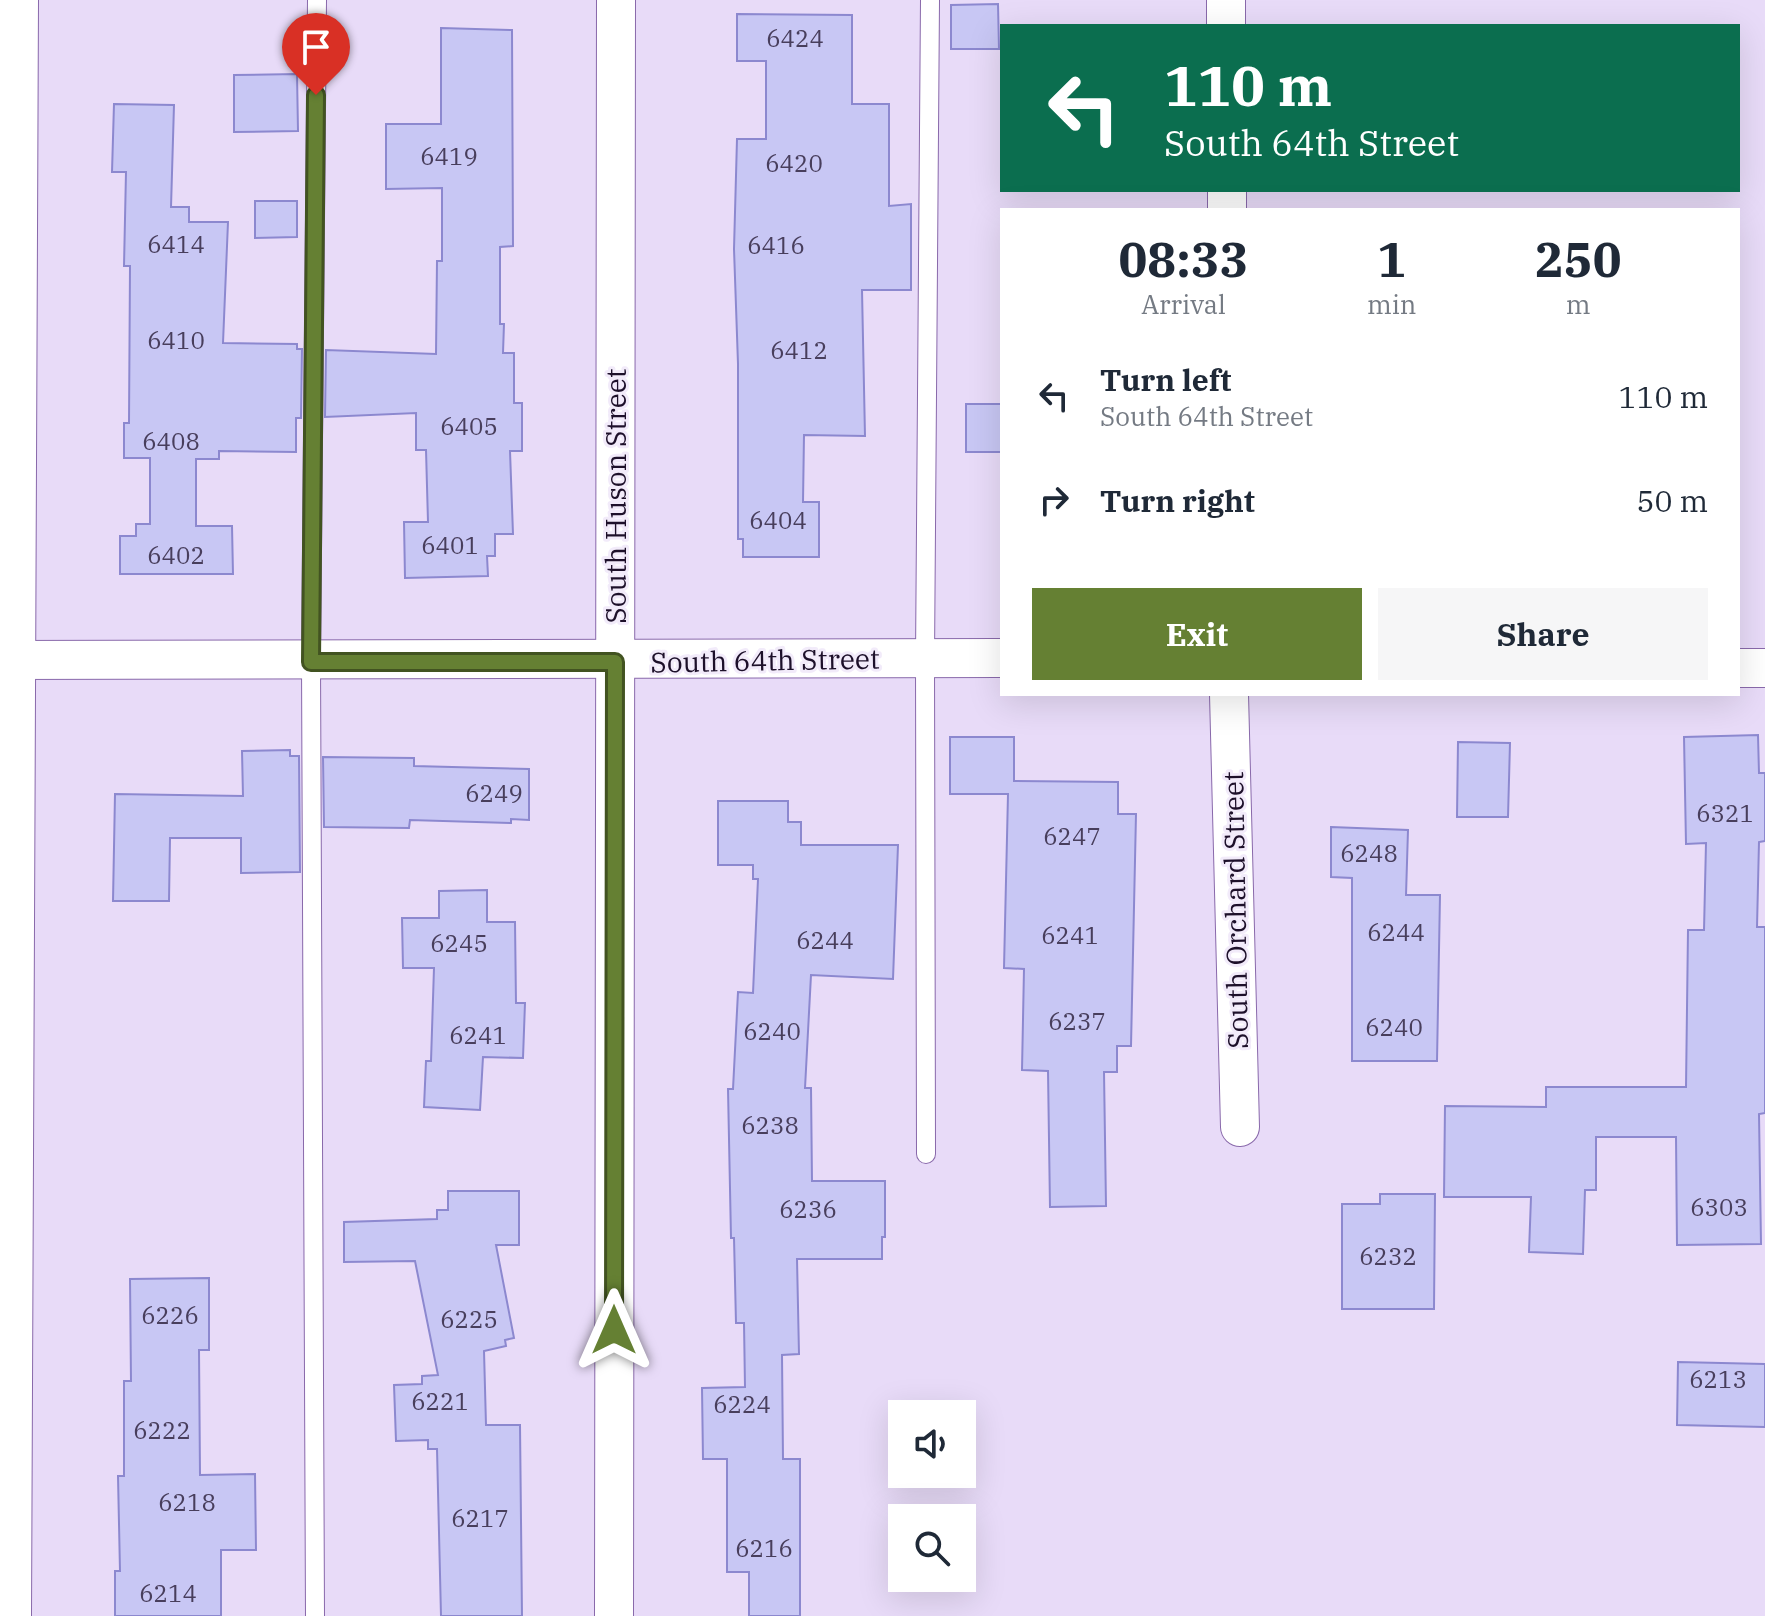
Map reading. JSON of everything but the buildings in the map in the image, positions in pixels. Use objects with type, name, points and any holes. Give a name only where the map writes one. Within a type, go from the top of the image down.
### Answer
[{"type":"street","points":[[12,1616],[9,660],[19,0]]},
{"type":"street","name":"South Huson Street","points":[[614,1616],[616,0]]},
{"type":"street","points":[[1226,0],[1226,24]]},
{"type":"street","name":"South 64th Street","points":[[9,660],[615,662],[1000,658]]},
{"type":"street","points":[[1740,668],[1765,668]]},
{"type":"street","name":"South Orchard Street","points":[[1229,696],[1240,1127]]},
{"type":"lane","points":[[315,1616],[311,662],[317,0]]},
{"type":"lane","points":[[926,1154],[925,659],[930,0]]},
{"type":"route","points":[[316,95],[311,662],[615,662],[614,1330]]}]
